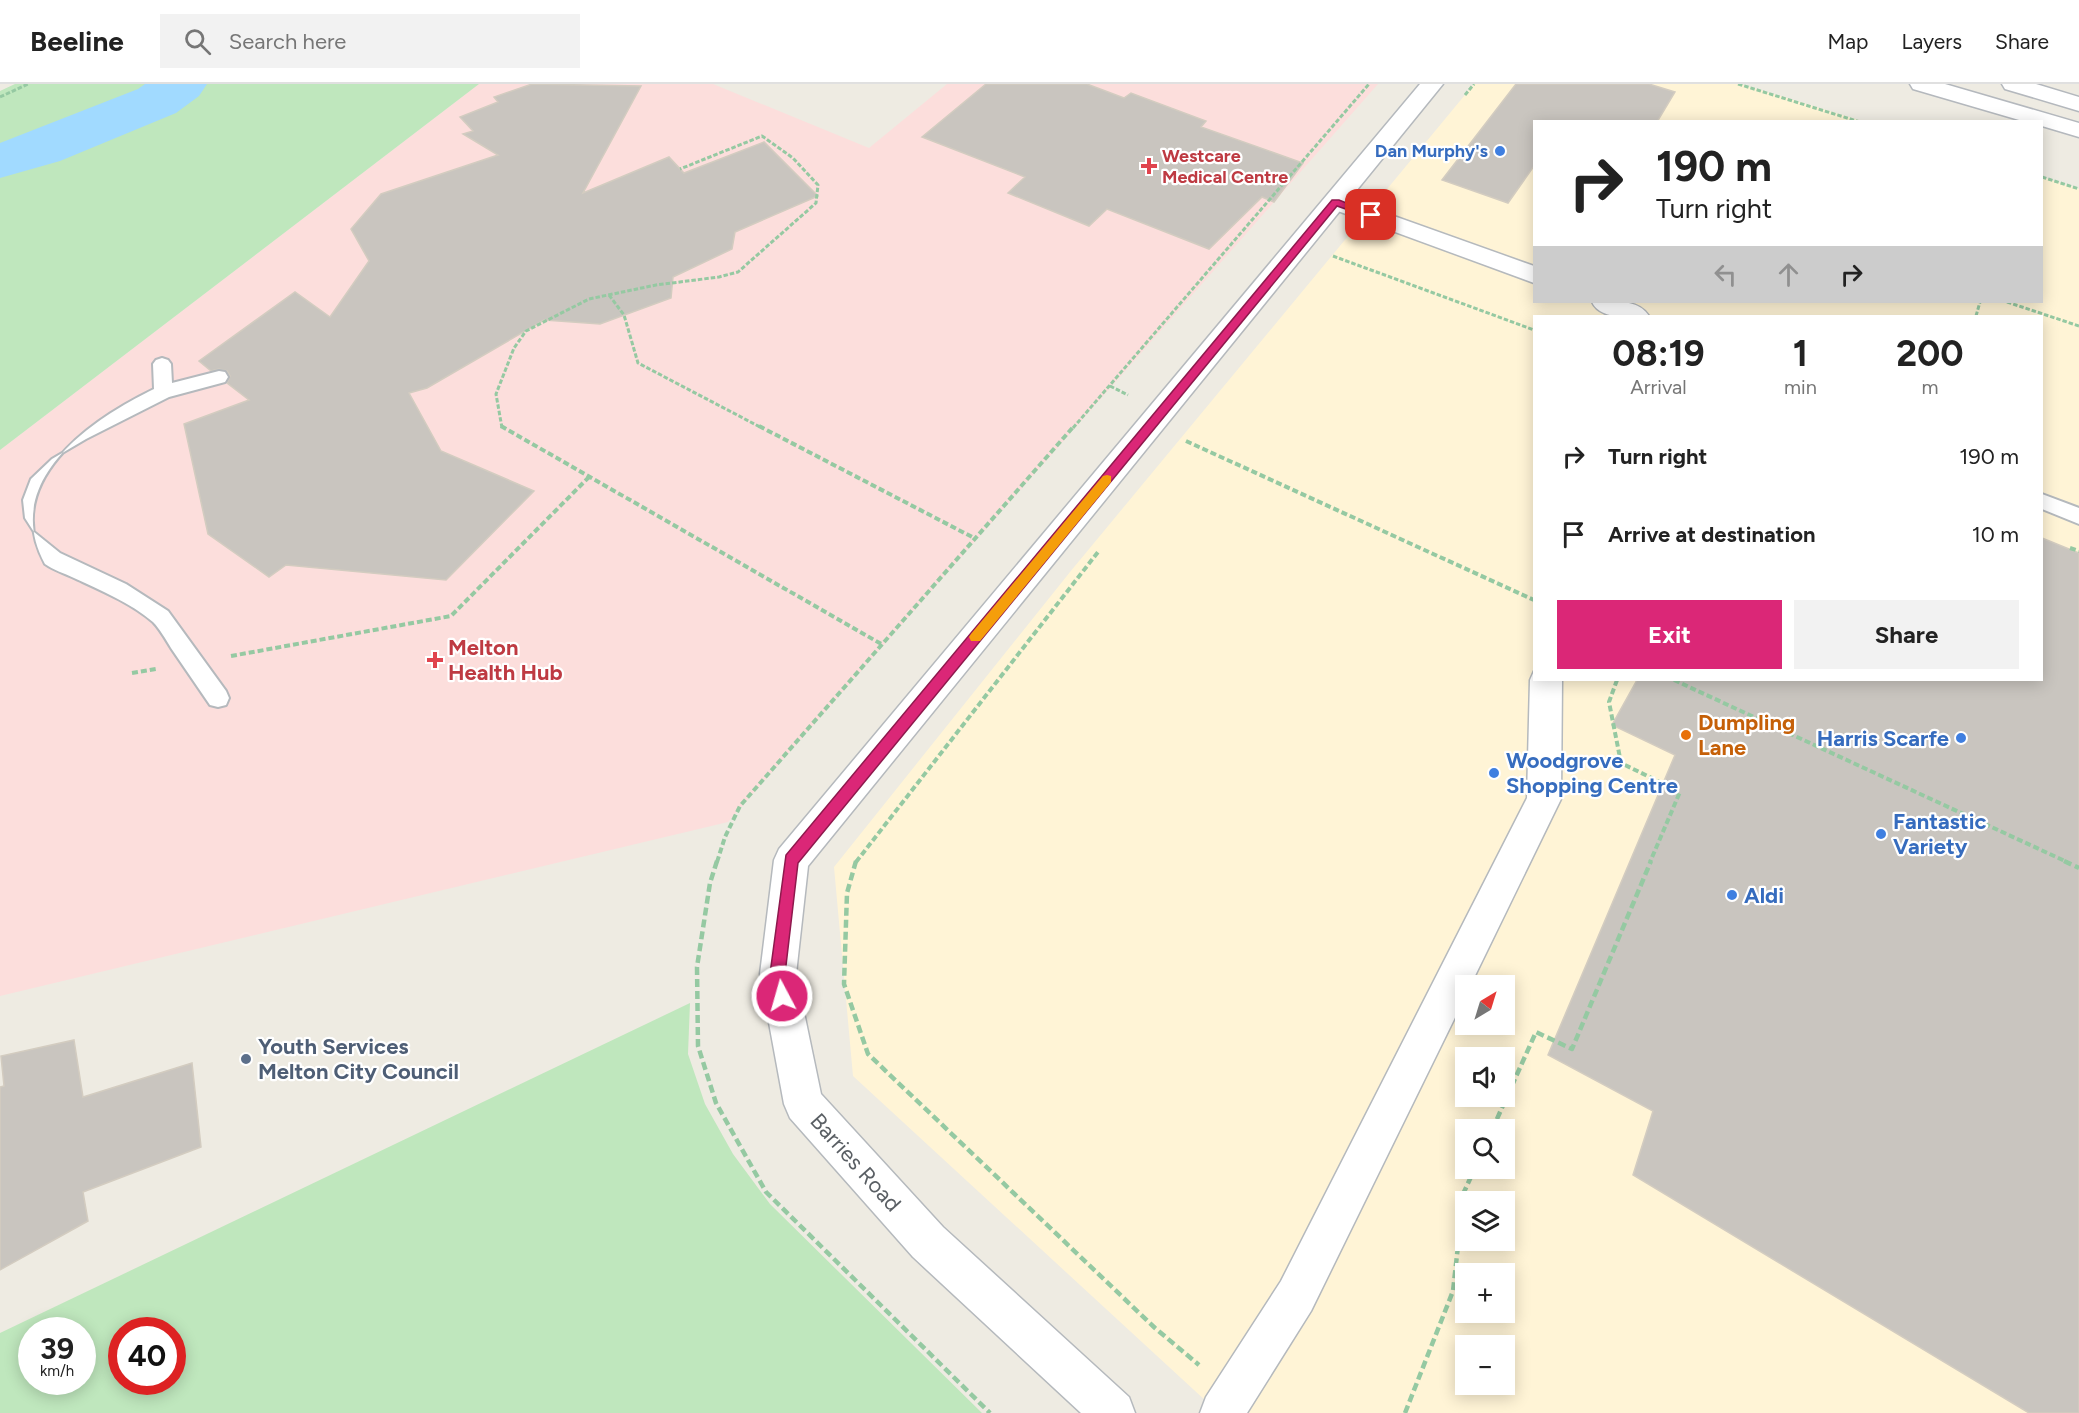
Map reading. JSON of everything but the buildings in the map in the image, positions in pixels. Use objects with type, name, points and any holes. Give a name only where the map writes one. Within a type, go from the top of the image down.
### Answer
[{"type":"street","name":"Barries Road","points":[[1113,1413],[928,1242],[804,1104],[778,974],[792,860],[1432,84]]},
{"type":"street","points":[[1921,84],[2079,130]]},
{"type":"street","points":[[2013,84],[2079,104]]},
{"type":"street","points":[[1335,202],[1533,275]]},
{"type":"street","points":[[1606,303],[1633,315]]},
{"type":"street","points":[[1228,1404],[1296,1296],[1544,799],[1546,681]]},
{"type":"lane","points":[[162,364],[163,392]]},
{"type":"lane","points":[[218,698],[160,617],[119,590],[53,559],[27,537],[15,519],[13,500],[23,475],[45,454],[79,434],[163,392],[219,377]]},
{"type":"lane","points":[[2043,501],[2079,516]]},
{"type":"path","points":[[0,97],[28,84]]},
{"type":"path","points":[[1460,102],[1474,84]]},
{"type":"path","points":[[1738,84],[1854,120]]},
{"type":"path","points":[[680,169],[762,136],[775,143],[808,172],[818,185],[816,203],[738,272],[719,277],[656,285],[589,299],[526,331],[514,348],[496,393],[501,427],[883,645]]},
{"type":"path","points":[[2043,177],[2079,189]]},
{"type":"path","points":[[1325,265],[1371,215]]},
{"type":"path","points":[[1332,256],[1533,330]]},
{"type":"path","points":[[609,295],[624,315],[638,363],[976,539]]},
{"type":"path","points":[[2010,303],[2079,326]]},
{"type":"path","points":[[1179,450],[1191,434]]},
{"type":"path","points":[[1186,441],[1533,600]]},
{"type":"path","points":[[132,674],[452,616],[589,477]]},
{"type":"path","points":[[1106,543],[856,859],[847,893],[844,984],[868,1054],[1155,1328],[1228,1404]]},
{"type":"path","points":[[1497,1119],[1536,1032],[1572,1049],[1680,792],[1621,763],[1610,702],[1617,681]]},
{"type":"path","points":[[1676,681],[2079,868]]},
{"type":"path","points":[[1405,1413],[1453,1291],[1464,1192],[1469,1179]]},
{"type":"shaded area","name":"Melton Health Hub","points":[[479,84],[713,84],[869,148],[947,84],[1378,84],[728,822],[0,996],[0,450]]},
{"type":"shaded area","name":"Woodgrove Shopping Centre","points":[[1474,84],[1741,84],[1859,120],[1533,120],[1533,303],[2043,303],[2043,177],[2079,189],[2079,1413],[1219,1413],[853,1076],[834,867],[1070,572]]},
{"type":"green space","points":[[15,84],[479,84],[0,450],[0,91]]},
{"type":"green space","points":[[690,1003],[688,1054],[705,1104],[733,1154],[770,1204],[982,1413],[0,1413],[0,1333],[18,1324],[18,1395],[96,1395],[96,1317],[33,1317]]},
{"type":"waterway","points":[[0,161],[40,149],[157,101],[180,84]]},
{"type":"slow traffic","points":[[976,637],[1107,479]]},
{"type":"place","name":"Dan Murphy's","points":[[1500,151]]},
{"type":"place","name":"Westcare Medical Centre","points":[[1149,166]]},
{"type":"place","name":"Melton Health Hub","points":[[435,660]]},
{"type":"place","name":"Dumpling Lane","points":[[1686,735]]},
{"type":"place","name":"Harris Scarfe","points":[[1961,738]]},
{"type":"place","name":"Woodgrove Shopping Centre","points":[[1494,773]]},
{"type":"place","name":"Fantastic Variety","points":[[1881,834]]},
{"type":"place","name":"Aldi","points":[[1732,895]]},
{"type":"place","name":"Youth Services Melton City Council","points":[[246,1059]]},
{"type":"route","points":[[782,996],[778,974],[792,860],[1335,202],[1371,215]]}]
